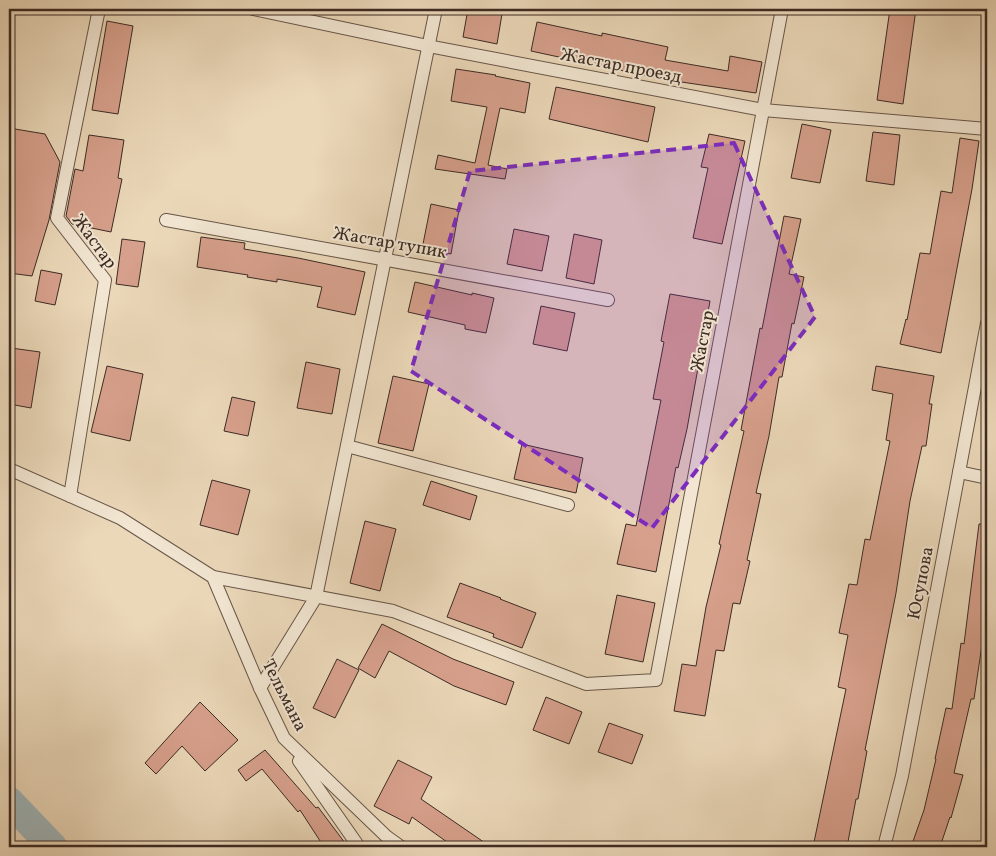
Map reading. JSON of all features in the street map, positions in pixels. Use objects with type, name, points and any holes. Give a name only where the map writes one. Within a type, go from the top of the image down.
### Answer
[{"type":"street","name":"Жастар","points":[[70,496],[105,280],[57,218],[99,9]]},
{"type":"street","name":"Жастар проезд","points":[[253,9],[428,46],[763,110],[987,129]]},
{"type":"street","points":[[260,688],[316,597],[436,9]]},
{"type":"street","name":"Жастар","points":[[316,597],[394,611],[586,684],[656,680],[782,9]]},
{"type":"street","name":"Жастар тупик","points":[[166,220],[385,258],[608,300]]},
{"type":"street","name":"Юсупова","points":[[884,847],[902,776],[987,323]]},
{"type":"street","points":[[347,446],[568,505]]},
{"type":"street","points":[[9,469],[120,518],[213,576],[316,597]]},
{"type":"street","points":[[959,472],[987,478]]},
{"type":"street","name":"Тельмана","points":[[213,576],[260,688],[284,738],[387,837],[402,847]]},
{"type":"street","points":[[284,738],[359,847]]},
{"type":"highlighted area","points":[[734,143],[815,317],[652,528],[411,371],[470,171]]},
{"type":"building","points":[[468,9],[502,14],[497,44],[463,37]]},
{"type":"building","points":[[890,9],[916,9],[903,104],[877,100]]},
{"type":"building","points":[[107,21],[133,26],[118,114],[92,110]]},
{"type":"building","points":[[537,22],[602,36],[602,33],[668,47],[665,60],[728,71],[730,56],[762,62],[756,93],[661,79],[531,51]]},
{"type":"building","points":[[456,69],[496,75],[530,83],[525,113],[500,108],[488,165],[507,169],[505,179],[435,169],[438,155],[475,163],[487,107],[451,101]]},
{"type":"building","points":[[556,87],[655,107],[648,142],[549,119]]},
{"type":"building","points":[[802,124],[831,130],[820,183],[791,178]]},
{"type":"building","points":[[9,128],[45,134],[60,162],[49,220],[32,276],[9,273]]},
{"type":"building","points":[[873,132],[900,135],[894,185],[866,181]]},
{"type":"building","points":[[709,134],[745,141],[722,244],[693,238],[708,168],[701,167]]},
{"type":"building","points":[[89,135],[124,140],[118,178],[122,179],[111,232],[72,224],[66,216],[75,169],[83,171]]},
{"type":"building","points":[[960,138],[979,141],[972,189],[941,353],[900,344],[907,320],[920,253],[930,254],[941,191],[952,193]]},
{"type":"building","points":[[431,204],[459,210],[451,254],[422,249]]},
{"type":"building","points":[[784,216],[801,219],[789,274],[804,277],[794,324],[792,323],[782,377],[779,377],[769,436],[756,493],[761,494],[747,560],[750,561],[740,604],[733,603],[724,651],[716,650],[705,716],[674,711],[682,664],[696,666],[706,607],[721,545],[719,544],[744,431],[741,430],[760,328],[762,329]]},
{"type":"building","points":[[514,229],[549,236],[542,271],[507,264]]},
{"type":"building","points":[[574,234],[602,240],[594,284],[566,278]]},
{"type":"building","points":[[201,237],[245,243],[244,249],[365,272],[355,315],[317,307],[322,287],[277,279],[277,282],[247,277],[248,275],[197,267]]},
{"type":"building","points":[[122,239],[145,242],[138,287],[116,284]]},
{"type":"building","points":[[41,270],[62,274],[55,305],[35,301]]},
{"type":"building","points":[[415,282],[494,298],[486,333],[465,329],[465,325],[408,312]]},
{"type":"building","points":[[670,294],[710,301],[687,429],[678,468],[676,467],[656,572],[617,564],[626,524],[636,526],[661,400],[653,399],[664,342],[661,341]]},
{"type":"building","points":[[541,306],[575,313],[567,351],[533,344]]},
{"type":"building","points":[[11,348],[40,352],[31,408],[9,404]]},
{"type":"building","points":[[306,362],[340,369],[332,414],[297,408]]},
{"type":"building","points":[[107,366],[143,374],[130,441],[91,432]]},
{"type":"building","points":[[876,366],[934,376],[929,404],[932,404],[926,446],[922,446],[910,501],[896,593],[865,750],[867,751],[858,799],[856,799],[847,847],[813,847],[846,689],[838,687],[848,635],[839,633],[849,584],[857,585],[865,539],[870,540],[890,441],[886,440],[893,394],[872,390]]},
{"type":"building","points":[[393,376],[429,384],[413,451],[378,443]]},
{"type":"building","points":[[232,397],[255,402],[248,436],[224,431]]},
{"type":"building","points":[[522,444],[583,458],[576,493],[514,479]]},
{"type":"building","points":[[212,480],[250,490],[238,535],[200,525]]},
{"type":"building","points":[[431,481],[477,496],[470,520],[423,505]]},
{"type":"building","points":[[365,521],[396,529],[380,591],[350,583]]},
{"type":"building","points":[[979,524],[987,524],[987,631],[984,631],[974,699],[971,699],[954,773],[963,775],[951,818],[940,847],[911,847],[924,810],[946,708],[952,709],[961,643],[964,644]]},
{"type":"building","points":[[460,583],[536,613],[522,648],[493,637],[494,634],[447,617]]},
{"type":"building","points":[[617,595],[655,603],[643,662],[605,654]]},
{"type":"building","points":[[382,624],[453,659],[514,682],[506,705],[454,686],[389,651],[375,678],[358,668]]},
{"type":"building","points":[[337,659],[359,670],[335,718],[313,708]]},
{"type":"building","points":[[546,697],[582,712],[569,744],[533,730]]},
{"type":"building","points":[[200,702],[238,740],[205,771],[182,746],[156,774],[145,763]]},
{"type":"building","points":[[609,723],[643,735],[632,764],[598,752]]},
{"type":"building","points":[[265,750],[316,808],[318,807],[348,847],[324,847],[300,810],[298,812],[262,769],[246,781],[238,770]]},
{"type":"building","points":[[398,760],[432,777],[421,799],[491,847],[454,847],[412,817],[409,824],[374,806]]},
{"type":"waterway","points":[[9,801],[53,847]]}]
